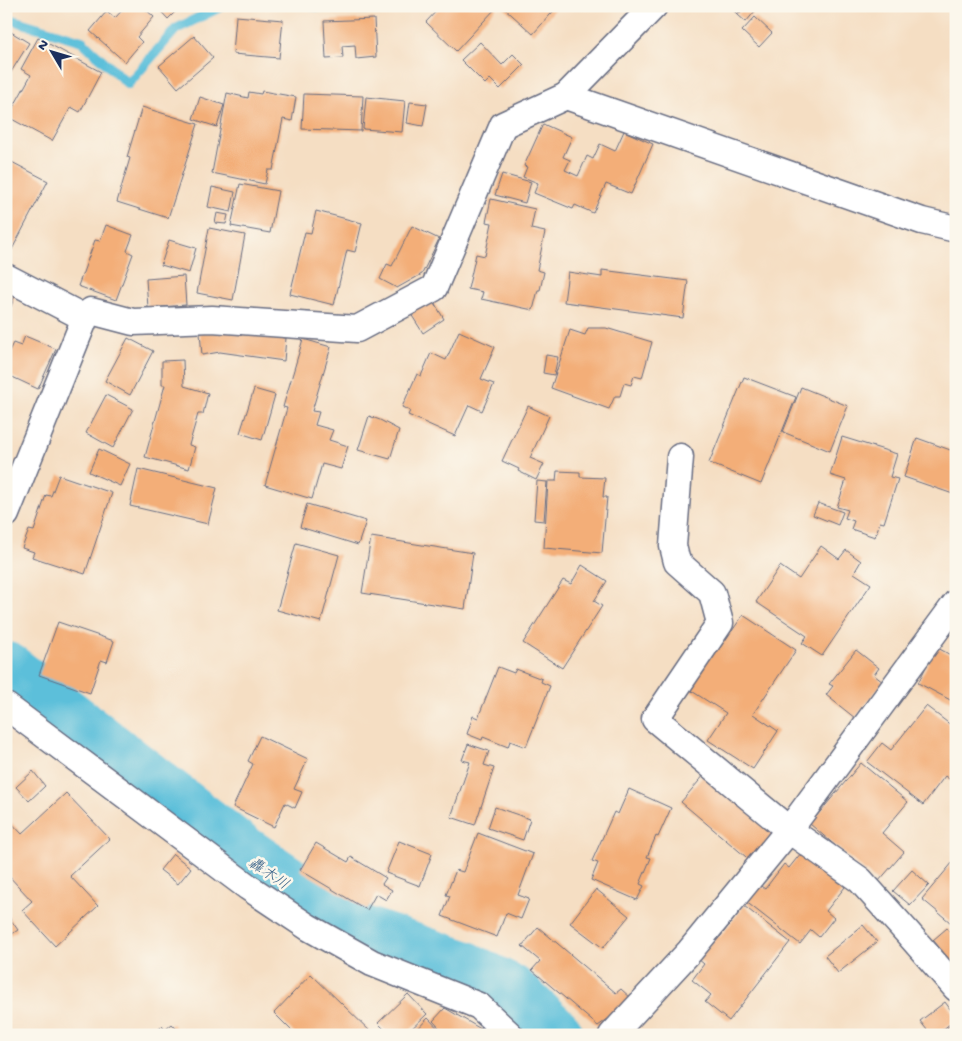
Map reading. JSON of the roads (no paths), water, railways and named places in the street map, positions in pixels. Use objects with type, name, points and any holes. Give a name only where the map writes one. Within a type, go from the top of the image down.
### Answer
[{"type":"street","points":[[6,514],[85,318],[91,311],[133,322],[212,318],[357,329],[434,288],[503,126],[566,96],[654,6]]},
{"type":"street","points":[[566,96],[922,221],[956,229]]},
{"type":"street","points":[[6,277],[85,318]]},
{"type":"street","points":[[680,457],[673,546],[677,562],[712,593],[720,623],[655,719],[789,830],[860,880],[956,988]]},
{"type":"street","points":[[612,1035],[690,951],[789,830],[956,603]]},
{"type":"street","points":[[6,706],[240,881],[308,928],[372,963],[479,1006],[510,1035]]},
{"type":"waterway","points":[[6,18],[82,41],[128,84],[176,29],[222,6]]},
{"type":"waterway","points":[[312,6],[373,9]]},
{"type":"waterway","name":"轟木川","points":[[6,672],[235,850],[360,935],[463,970],[508,993],[553,1035]]}]
